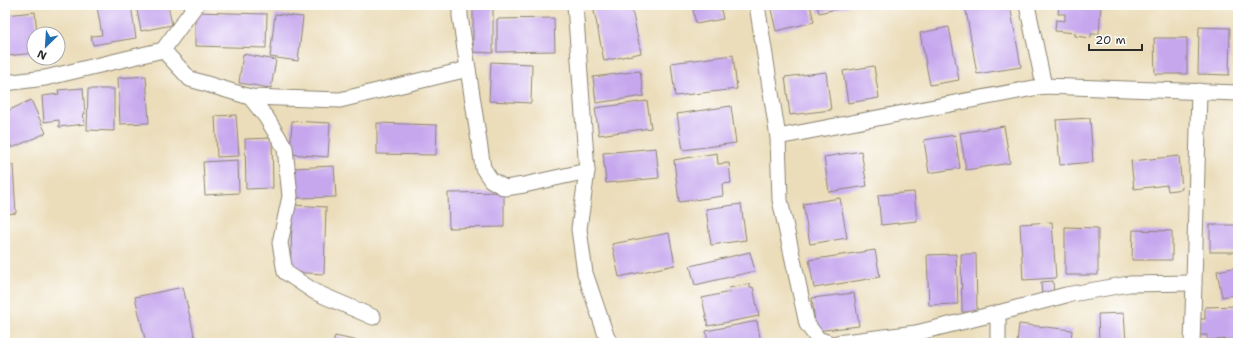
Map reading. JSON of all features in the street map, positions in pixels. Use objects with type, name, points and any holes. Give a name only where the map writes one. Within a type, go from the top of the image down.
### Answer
[{"type":"street","points":[[5,83],[45,78],[163,50],[196,5]]},
{"type":"street","points":[[460,5],[460,16],[483,168],[491,180],[505,188],[587,171]]},
{"type":"street","points":[[574,5],[587,171],[579,229],[585,273],[611,343]]},
{"type":"street","points":[[757,5],[778,137],[780,200],[807,324],[818,339],[829,343]]},
{"type":"street","points":[[1027,5],[1044,86]]},
{"type":"street","points":[[163,50],[190,79],[250,97],[340,100],[468,69]]},
{"type":"street","points":[[778,137],[1044,86],[1238,93]]},
{"type":"street","points":[[1192,343],[1199,91]]},
{"type":"street","points":[[250,97],[266,117],[285,148],[290,196],[280,243],[286,272],[314,292],[373,317]]},
{"type":"street","points":[[837,343],[916,332],[1066,295],[1129,284],[1194,283]]},
{"type":"street","points":[[998,313],[998,343]]},
{"type":"building","points":[[108,5],[131,5],[136,38],[93,45],[91,36],[102,35],[97,7]]},
{"type":"building","points":[[136,5],[168,5],[172,25],[141,31]]},
{"type":"building","points":[[473,5],[493,5],[493,53],[473,52]]},
{"type":"building","points":[[593,5],[631,5],[641,53],[604,61]]},
{"type":"building","points":[[692,5],[720,5],[723,19],[696,24]]},
{"type":"building","points":[[770,5],[810,5],[814,22],[776,31]]},
{"type":"building","points":[[817,5],[850,5],[850,6],[819,13]]},
{"type":"building","points":[[965,5],[1010,5],[1021,67],[977,74]]},
{"type":"building","points":[[1059,5],[1101,5],[1099,34],[1091,34],[1091,38],[1075,36],[1075,33],[1055,31],[1056,20],[1065,21],[1065,14],[1058,14]]},
{"type":"building","points":[[35,12],[36,26],[26,26],[26,54],[7,56],[5,50],[5,15]]},
{"type":"building","points":[[195,12],[267,14],[266,48],[195,46]]},
{"type":"building","points":[[275,14],[303,17],[298,61],[270,57]]},
{"type":"building","points":[[554,18],[555,51],[497,52],[497,19]]},
{"type":"building","points":[[949,27],[959,80],[930,85],[920,33]]},
{"type":"building","points":[[1199,27],[1230,28],[1229,75],[1198,74]]},
{"type":"building","points":[[1154,38],[1187,38],[1187,74],[1155,74]]},
{"type":"building","points":[[243,54],[276,60],[271,88],[239,83]]},
{"type":"building","points":[[733,55],[737,89],[675,96],[671,63]]},
{"type":"building","points":[[491,62],[532,64],[531,103],[489,101]]},
{"type":"building","points":[[874,66],[879,98],[848,103],[843,71]]},
{"type":"building","points":[[640,71],[644,96],[596,103],[593,77]]},
{"type":"building","points":[[826,72],[831,110],[790,115],[785,77]]},
{"type":"building","points":[[146,76],[149,123],[120,124],[118,78]]},
{"type":"building","points":[[83,88],[85,114],[83,114],[85,124],[59,127],[59,120],[44,122],[42,96],[59,94],[58,90]]},
{"type":"building","points":[[88,89],[114,89],[114,131],[87,130]]},
{"type":"building","points":[[31,100],[46,133],[12,148],[5,132],[5,112]]},
{"type":"building","points":[[647,101],[651,128],[599,135],[595,108]]},
{"type":"building","points":[[731,106],[736,143],[683,150],[677,114]]},
{"type":"building","points":[[236,115],[239,156],[217,157],[215,116]]},
{"type":"building","points":[[1090,118],[1093,162],[1060,165],[1056,120]]},
{"type":"building","points":[[292,121],[330,123],[328,157],[290,154]]},
{"type":"building","points":[[377,123],[437,125],[436,155],[377,154]]},
{"type":"building","points":[[1004,126],[1010,163],[966,170],[960,133]]},
{"type":"building","points":[[955,135],[960,168],[929,173],[924,140]]},
{"type":"building","points":[[272,138],[273,188],[246,189],[245,139]]},
{"type":"building","points":[[656,148],[659,178],[606,183],[603,153]]},
{"type":"building","points":[[861,151],[867,186],[829,192],[824,157]]},
{"type":"building","points":[[717,153],[718,164],[729,163],[731,183],[722,184],[723,196],[679,202],[674,160]]},
{"type":"building","points":[[1179,156],[1182,189],[1168,191],[1167,185],[1134,189],[1131,161]]},
{"type":"building","points":[[238,160],[239,193],[205,195],[203,162]]},
{"type":"building","points":[[5,165],[13,165],[16,213],[5,214]]},
{"type":"building","points":[[334,166],[336,197],[294,198],[293,168]]},
{"type":"building","points":[[504,192],[504,227],[449,228],[448,193]]},
{"type":"building","points":[[914,192],[917,221],[881,225],[878,195]]},
{"type":"building","points":[[840,198],[847,238],[810,244],[803,204]]},
{"type":"building","points":[[741,204],[746,240],[711,245],[706,209]]},
{"type":"building","points":[[293,205],[326,207],[324,274],[290,272]]},
{"type":"building","points":[[1052,222],[1056,278],[1023,280],[1020,224]]},
{"type":"building","points":[[1210,225],[1238,225],[1238,252],[1210,252]]},
{"type":"building","points":[[1065,227],[1098,228],[1098,275],[1065,275]]},
{"type":"building","points":[[1133,230],[1172,231],[1172,260],[1132,260]]},
{"type":"building","points":[[669,233],[675,265],[619,277],[612,244]]},
{"type":"building","points":[[875,250],[880,277],[814,288],[809,260]]},
{"type":"building","points":[[750,252],[755,271],[695,285],[690,266]]},
{"type":"building","points":[[956,254],[958,304],[929,305],[927,255]]},
{"type":"building","points":[[961,254],[976,254],[977,312],[962,312]]},
{"type":"building","points":[[1238,267],[1238,294],[1222,297],[1217,271]]},
{"type":"building","points":[[1053,281],[1054,297],[1042,298],[1041,282]]},
{"type":"building","points":[[750,284],[750,288],[753,287],[759,316],[708,326],[702,298],[730,292],[729,288]]},
{"type":"building","points":[[183,287],[196,343],[146,343],[135,297]]},
{"type":"building","points":[[854,293],[859,326],[816,331],[812,298]]},
{"type":"building","points":[[1238,306],[1238,339],[1207,340],[1207,335],[1199,335],[1199,319],[1205,319],[1205,307]]},
{"type":"building","points":[[1124,313],[1126,343],[1099,343],[1098,314]]},
{"type":"building","points":[[757,321],[761,343],[708,343],[706,331]]},
{"type":"building","points":[[1019,324],[1072,330],[1071,343],[1017,343]]},
{"type":"building","points":[[335,336],[363,342],[363,343],[333,343]]}]
